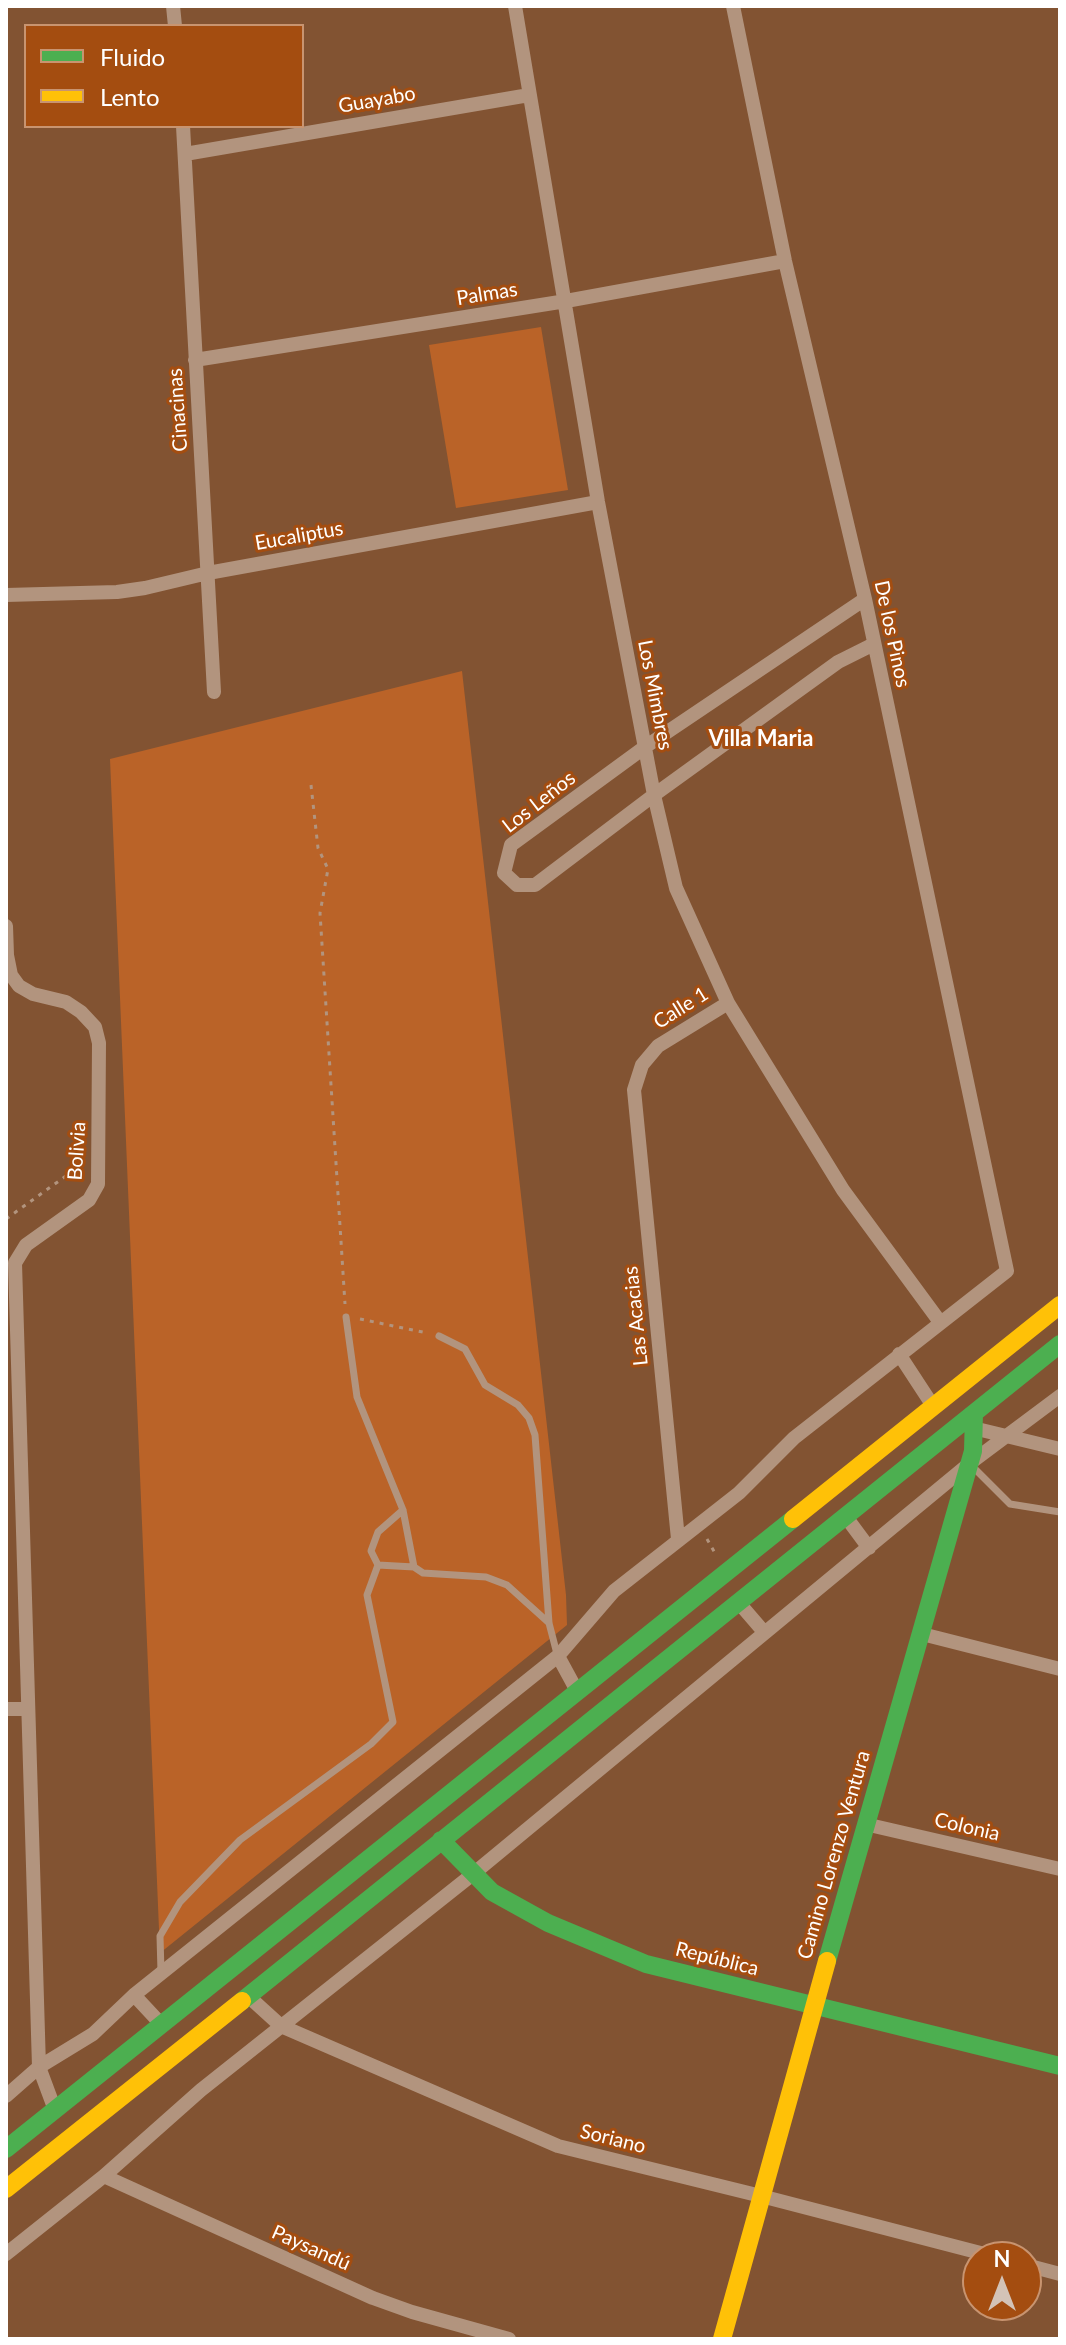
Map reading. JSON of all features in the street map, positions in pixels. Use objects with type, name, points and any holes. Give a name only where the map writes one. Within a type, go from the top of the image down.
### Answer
[{"type":"main road","points":[[6,2149],[1060,1305]]},
{"type":"main road","points":[[6,2189],[846,1517],[973,1421],[1060,1344]]},
{"type":"main road","name":"Camino Lorenzo Ventura","points":[[722,2339],[865,1824],[973,1451],[973,1421]]},
{"type":"main road","name":"República","points":[[441,1840],[492,1892],[548,1923],[646,1964],[1060,2066]]},
{"type":"street","name":"Los Mimbres","points":[[515,6],[598,502],[654,795],[676,888],[728,1003],[843,1190],[940,1322]]},
{"type":"street","name":"De los Pinos","points":[[733,6],[785,261],[865,599],[1007,1271],[940,1322]]},
{"type":"street","name":"Guayabo","points":[[185,154],[529,95]]},
{"type":"street","name":"Cinacinas","points":[[183,128],[214,692]]},
{"type":"street","name":"Palmas","points":[[195,360],[566,301],[785,261]]},
{"type":"street","name":"Eucaliptus","points":[[6,595],[117,592],[598,502]]},
{"type":"street","name":"Los Leños","points":[[865,599],[645,747],[511,845],[504,873],[517,885],[535,885],[838,662],[874,644]]},
{"type":"street","name":"Bolivia","points":[[6,926],[8,978],[33,994],[66,1002],[81,1012],[95,1027],[99,1043],[98,1184],[89,1200],[26,1245],[10,1265],[39,2067],[55,2110]]},
{"type":"street","name":"Calle 1","points":[[634,1090],[642,1065],[658,1046],[728,1003]]},
{"type":"street","name":"Las Acacias","points":[[634,1090],[678,1539]]},
{"type":"street","points":[[6,2096],[39,2067],[93,2034],[134,1995],[558,1656],[614,1591],[739,1493],[794,1438],[940,1322]]},
{"type":"street","points":[[899,1354],[933,1406]]},
{"type":"street","points":[[958,1386],[973,1421],[1007,1436],[1060,1449]]},
{"type":"street","points":[[6,2254],[104,2176],[201,2090],[473,1874],[969,1464],[1060,1396]]},
{"type":"street","points":[[846,1517],[869,1548]]},
{"type":"street","points":[[739,1603],[764,1632]]},
{"type":"street","points":[[922,1634],[1060,1669]]},
{"type":"street","points":[[558,1656],[577,1691]]},
{"type":"street","points":[[6,1709],[27,1709]]},
{"type":"street","name":"Colonia","points":[[865,1824],[1060,1869]]},
{"type":"street","points":[[134,1995],[161,2024]]},
{"type":"street","name":"Soriano","points":[[248,1996],[281,2026],[558,2146],[962,2248]]},
{"type":"street","name":"Paysandú","points":[[104,2176],[373,2298],[509,2339]]},
{"type":"lane","points":[[346,1317],[357,1397],[403,1510],[414,1567]]},
{"type":"lane","points":[[439,1336],[465,1349],[485,1385],[518,1405],[529,1418],[535,1435],[549,1623],[558,1656]]},
{"type":"lane","points":[[969,1464],[1010,1504],[1060,1512]]},
{"type":"lane","points":[[161,1974],[160,1936],[180,1902],[240,1840],[371,1744],[393,1722],[367,1595],[378,1565],[371,1551],[378,1532],[403,1510]]},
{"type":"lane","points":[[378,1565],[414,1567],[423,1573],[486,1577],[507,1585],[549,1623]]},
{"type":"path","points":[[311,785],[318,848],[328,869],[320,913],[346,1317],[439,1336]]},
{"type":"path","points":[[6,1219],[99,1154]]},
{"type":"path","points":[[699,1525],[725,1572]]},
{"type":"shaded area","points":[[541,327],[568,490],[456,508],[429,345]]},
{"type":"shaded area","points":[[462,671],[567,1625],[160,1953],[110,759]]},
{"type":"traffic: fast","points":[[242,2001],[1060,1344]]},
{"type":"traffic: fast","points":[[827,1961],[973,1451],[974,1413]]},
{"type":"traffic: fast","points":[[6,2149],[793,1519]]},
{"type":"traffic: fast","points":[[441,1840],[492,1892],[548,1923],[646,1964],[1060,2066]]},
{"type":"traffic: slow","points":[[793,1519],[1060,1305]]},
{"type":"traffic: slow","points":[[722,2339],[827,1961]]},
{"type":"traffic: slow","points":[[6,2189],[242,2001]]},
{"type":"district","name":"Villa Maria","points":[[761,739]]}]
